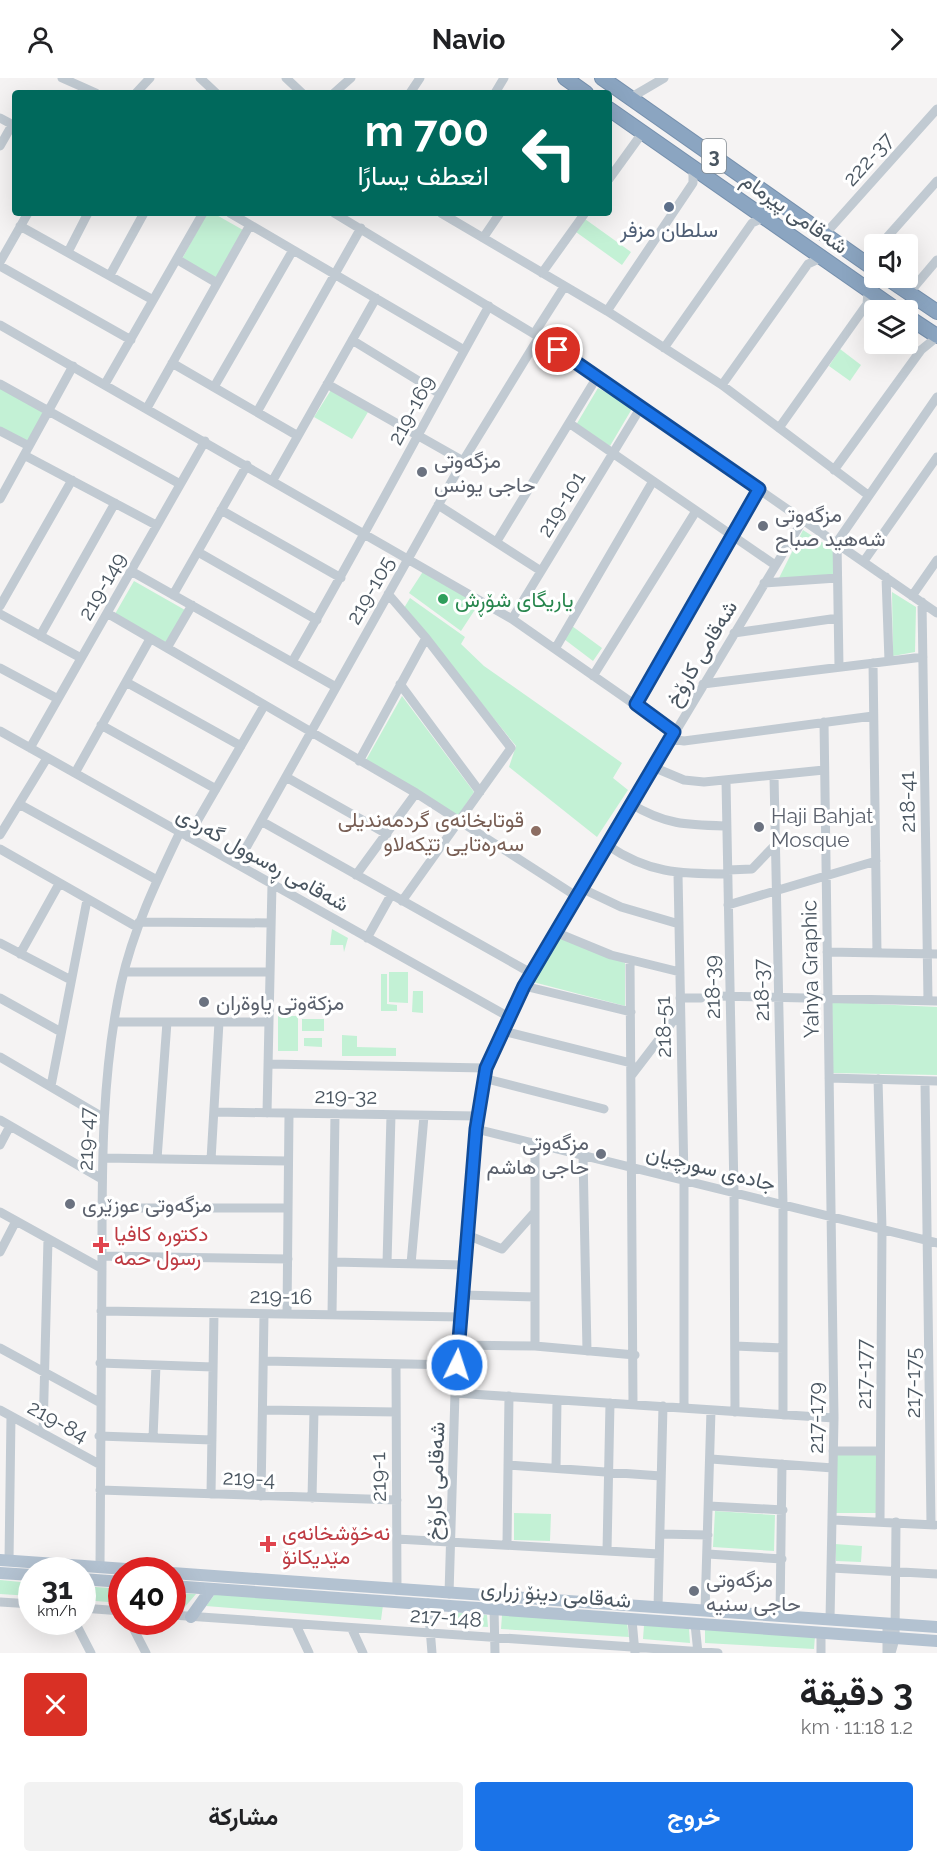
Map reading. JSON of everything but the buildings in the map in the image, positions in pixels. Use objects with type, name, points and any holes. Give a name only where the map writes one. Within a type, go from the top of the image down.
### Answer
[{"type":"highway","points":[[565,78],[579,90]]},
{"type":"highway","name":"شەقامی پیرمام","points":[[602,78],[826,233],[864,257]]},
{"type":"highway","name":"شەقامی پیرمام","points":[[612,111],[693,167],[758,220],[815,261],[877,300]]},
{"type":"highway","points":[[869,296],[885,288]]},
{"type":"highway","points":[[902,288],[937,312]]},
{"type":"highway","points":[[898,300],[899,296],[909,293]]},
{"type":"highway","points":[[918,324],[937,337]]},
{"type":"main road","points":[[4,1561],[108,1568]]},
{"type":"main road","points":[[0,1573],[18,1574]]},
{"type":"main road","name":"شەقامی دینۆ زراری","points":[[186,1574],[937,1627]]},
{"type":"main road","name":"شەقامی دینۆ زراری","points":[[186,1587],[428,1602],[632,1620],[937,1641]]},
{"type":"main road","points":[[191,1617],[211,1589]]},
{"type":"street","points":[[62,78],[88,90]]},
{"type":"street","points":[[139,90],[150,78]]},
{"type":"street","points":[[200,78],[213,90]]},
{"type":"street","points":[[286,78],[299,90]]},
{"type":"street","points":[[337,90],[351,78]]},
{"type":"street","points":[[630,98],[664,78]]},
{"type":"street","name":"222-37","points":[[826,233],[937,110]]},
{"type":"street","points":[[0,146],[12,129]]},
{"type":"street","points":[[612,175],[643,132]]},
{"type":"street","points":[[607,311],[693,183],[693,167]]},
{"type":"street","points":[[890,234],[937,181]]},
{"type":"street","points":[[26,216],[0,264],[131,340]]},
{"type":"street","points":[[68,252],[86,216]]},
{"type":"street","points":[[110,275],[142,216]]},
{"type":"street","points":[[105,384],[201,216]]},
{"type":"street","points":[[235,216],[464,350]]},
{"type":"street","points":[[340,216],[536,336],[642,407],[937,613]]},
{"type":"street","points":[[446,216],[607,311],[722,385],[868,495]]},
{"type":"street","points":[[483,238],[498,216]]},
{"type":"street","points":[[542,273],[583,216]]},
{"type":"street","points":[[664,348],[758,220]]},
{"type":"street","points":[[147,408],[250,225]]},
{"type":"street","points":[[20,226],[153,300]]},
{"type":"street","points":[[257,412],[362,228]]},
{"type":"street","points":[[214,387],[293,250]]},
{"type":"street","points":[[177,260],[218,283]]},
{"type":"street","points":[[909,293],[937,260]]},
{"type":"street","points":[[722,385],[815,261]]},
{"type":"street","name":"219-105","points":[[237,864],[438,505],[564,287]]},
{"type":"street","points":[[779,428],[869,296]]},
{"type":"street","points":[[273,480],[376,298]]},
{"type":"street","name":"219-169","points":[[292,662],[367,533],[417,435],[489,306]]},
{"type":"street","points":[[0,325],[367,533],[512,619],[636,704],[672,736],[684,741],[873,716]]},
{"type":"street","points":[[834,470],[921,350],[937,337]]},
{"type":"street","points":[[352,340],[440,394]]},
{"type":"street","points":[[172,363],[298,436]]},
{"type":"street","points":[[0,497],[73,366]]},
{"type":"street","points":[[497,541],[597,377]]},
{"type":"street","points":[[0,384],[180,484]]},
{"type":"street","points":[[327,384],[463,462]]},
{"type":"street","points":[[838,668],[837,542],[937,397]]},
{"type":"street","name":"219-101","points":[[512,619],[642,407]]},
{"type":"street","points":[[569,423],[775,565]]},
{"type":"street","points":[[0,430],[29,446]]},
{"type":"street","name":"219-149","points":[[30,748],[205,441]]},
{"type":"street","points":[[24,455],[156,525]]},
{"type":"street","points":[[864,561],[937,457]]},
{"type":"street","points":[[173,595],[247,465]]},
{"type":"street","points":[[0,606],[72,480]]},
{"type":"street","points":[[555,649],[653,481]]},
{"type":"street","points":[[636,704],[759,489]]},
{"type":"street","points":[[40,636],[115,503]]},
{"type":"street","points":[[438,505],[541,571]]},
{"type":"street","points":[[221,510],[341,578]]},
{"type":"street","points":[[593,676],[696,511]]},
{"type":"street","name":"شەقامی کارۆخ","points":[[450,1594],[458,1345],[477,1116],[486,1068],[531,973],[803,520]]},
{"type":"street","points":[[198,552],[317,620]]},
{"type":"street","points":[[912,596],[937,560]]},
{"type":"street","points":[[131,571],[336,687]]},
{"type":"street","points":[[886,577],[889,661]]},
{"type":"street","points":[[764,584],[837,578]]},
{"type":"street","points":[[388,594],[426,638],[512,748],[402,901]]},
{"type":"street","name":"218-41","points":[[922,602],[932,1000]]},
{"type":"street","points":[[167,648],[192,605]]},
{"type":"street","points":[[107,613],[310,734],[461,820],[579,892],[635,912],[679,924]]},
{"type":"street","points":[[0,614],[81,658]]},
{"type":"street","points":[[734,633],[838,618]]},
{"type":"street","points":[[359,761],[426,638]]},
{"type":"street","points":[[75,773],[150,639]]},
{"type":"street","points":[[703,684],[923,657]]},
{"type":"street","points":[[873,663],[877,953]]},
{"type":"street","points":[[0,668],[58,699]]},
{"type":"street","points":[[126,682],[241,746]]},
{"type":"street","points":[[400,684],[480,792]]},
{"type":"street","name":"219-47","points":[[100,1568],[99,1402],[104,1118],[115,1022],[124,972],[138,925],[157,880],[184,835],[216,789],[264,706]]},
{"type":"street","name":"Yahya Graphic","points":[[824,722],[831,1216]]},
{"type":"street","points":[[101,725],[216,789]]},
{"type":"street","name":"شەقامی ڕەسوول گەردی","points":[[1,733],[509,1017]]},
{"type":"street","points":[[0,835],[47,758]]},
{"type":"street","points":[[653,767],[684,780],[726,781],[824,770]]},
{"type":"street","name":"218-37","points":[[774,776],[783,1204],[783,1415]]},
{"type":"street","points":[[286,777],[387,834]]},
{"type":"street","name":"218-39","points":[[726,781],[734,1192],[735,1412]]},
{"type":"street","points":[[357,875],[416,794]]},
{"type":"street","points":[[19,804],[157,880]]},
{"type":"street","points":[[631,804],[652,817],[674,824],[727,826]]},
{"type":"street","points":[[261,821],[531,973]]},
{"type":"street","points":[[607,845],[640,864],[678,874],[752,869],[776,844]]},
{"type":"street","points":[[0,849],[87,900],[138,925],[271,923]]},
{"type":"street","points":[[728,905],[876,861]]},
{"type":"street","name":"218-51","points":[[678,874],[684,1180],[684,1407]]},
{"type":"street","points":[[20,954],[59,884]]},
{"type":"street","points":[[267,1113],[272,884]]},
{"type":"street","points":[[367,938],[391,894]]},
{"type":"street","points":[[51,1086],[87,900]]},
{"type":"street","points":[[555,932],[630,961],[680,972]]},
{"type":"street","points":[[0,942],[71,980]]},
{"type":"street","points":[[827,952],[932,954]]},
{"type":"street","points":[[630,961],[635,1355],[633,1404]]},
{"type":"street","points":[[124,972],[270,972]]},
{"type":"street","points":[[524,986],[631,1012]]},
{"type":"street","points":[[716,996],[932,1000]]},
{"type":"street","points":[[0,998],[61,1032]]},
{"type":"street","points":[[680,998],[701,998]]},
{"type":"street","points":[[631,1076],[681,1012]]},
{"type":"street","points":[[115,1022],[269,1022]]},
{"type":"street","points":[[157,1159],[167,1022]]},
{"type":"street","points":[[211,1160],[219,1022]]},
{"type":"street","points":[[503,1031],[632,1064]]},
{"type":"street","points":[[0,1057],[104,1118]]},
{"type":"street","points":[[268,1064],[486,1068]]},
{"type":"street","points":[[483,1078],[604,1110]]},
{"type":"street","points":[[829,1078],[937,1081]]},
{"type":"street","name":"217-177","points":[[878,1079],[882,1229],[880,1520]]},
{"type":"street","name":"217-175","points":[[925,1081],[933,1242],[934,1525]]},
{"type":"street","name":"219-32","points":[[214,1112],[477,1116]]},
{"type":"street","points":[[287,1314],[289,1114]]},
{"type":"street","points":[[332,1315],[335,1114]]},
{"type":"street","points":[[387,1263],[391,1115]]},
{"type":"street","points":[[411,1264],[424,1116]]},
{"type":"street","points":[[0,1120],[102,1179]]},
{"type":"street","points":[[0,1145],[10,1126]]},
{"type":"street","name":"جادەی سورچیان","points":[[476,1129],[933,1242]]},
{"type":"street","points":[[535,1143],[535,1346]]},
{"type":"street","points":[[583,1155],[587,1351]]},
{"type":"street","points":[[103,1158],[288,1161]]},
{"type":"street","points":[[102,1208],[288,1208]]},
{"type":"street","points":[[0,1212],[102,1268]]},
{"type":"street","points":[[467,1235],[502,1249],[534,1213]]},
{"type":"street","name":"217-179","points":[[830,1620],[834,1418],[831,1216]]},
{"type":"street","points":[[0,1252],[16,1221]]},
{"type":"street","points":[[43,1433],[48,1239]]},
{"type":"street","points":[[102,1256],[288,1259]]},
{"type":"street","points":[[333,1262],[464,1265]]},
{"type":"street","points":[[462,1295],[535,1297]]},
{"type":"street","name":"219-16","points":[[101,1311],[460,1317]]},
{"type":"street","points":[[211,1494],[214,1313]]},
{"type":"street","points":[[261,1496],[264,1314]]},
{"type":"street","points":[[458,1345],[535,1346],[635,1355]]},
{"type":"street","points":[[735,1346],[783,1348]]},
{"type":"street","points":[[0,1348],[99,1402]]},
{"type":"street","points":[[264,1362],[457,1365]]},
{"type":"street","points":[[100,1363],[213,1367]]},
{"type":"street","name":"219-1","points":[[396,1364],[397,1590]]},
{"type":"street","points":[[153,1438],[156,1365]]},
{"type":"street","points":[[455,1394],[610,1402],[834,1418]]},
{"type":"street","points":[[507,1544],[510,1396]]},
{"type":"street","points":[[556,1468],[557,1400]]},
{"type":"street","points":[[607,1551],[610,1402]]},
{"type":"street","points":[[658,1608],[663,1406]]},
{"type":"street","name":"219-84","points":[[0,1410],[99,1464]]},
{"type":"street","points":[[263,1410],[396,1412]]},
{"type":"street","points":[[705,1611],[711,1410]]},
{"type":"street","points":[[312,1498],[314,1411]]},
{"type":"street","points":[[4,1561],[11,1416]]},
{"type":"street","points":[[99,1436],[212,1440]]},
{"type":"street","points":[[833,1451],[880,1451]]},
{"type":"street","points":[[711,1459],[833,1468]]},
{"type":"street","points":[[780,1616],[782,1464]]},
{"type":"street","points":[[508,1465],[661,1476]]},
{"type":"street","name":"219-4","points":[[100,1490],[397,1500]]},
{"type":"street","points":[[709,1506],[783,1510]]},
{"type":"street","points":[[833,1520],[880,1520],[934,1525]]},
{"type":"street","points":[[889,1653],[896,1572],[896,1522]]},
{"type":"street","points":[[660,1534],[708,1535]]},
{"type":"street","points":[[397,1539],[451,1540],[659,1554]]},
{"type":"street","points":[[708,1554],[782,1559]]},
{"type":"street","points":[[832,1568],[937,1574]]},
{"type":"street","points":[[0,1602],[18,1603]]},
{"type":"street","points":[[428,1602],[432,1653]]},
{"type":"street","points":[[494,1608],[495,1653]]},
{"type":"street","name":"217-148","points":[[186,1616],[635,1650],[718,1653]]},
{"type":"street","points":[[632,1620],[635,1650]]},
{"type":"street","points":[[695,1624],[698,1653]]},
{"type":"street","points":[[296,1625],[309,1653]]},
{"type":"street","points":[[352,1629],[363,1653]]},
{"type":"street","points":[[821,1633],[821,1653]]},
{"type":"street","points":[[82,1635],[91,1653]]},
{"type":"street","points":[[137,1635],[146,1653]]},
{"type":"green space","points":[[205,216],[218,216],[243,230],[216,278],[182,259]]},
{"type":"green space","points":[[585,219],[631,252],[622,265],[576,232]]},
{"type":"green space","points":[[840,349],[861,365],[850,381],[829,366]]},
{"type":"green space","points":[[0,387],[44,412],[28,442],[0,428]]},
{"type":"green space","points":[[598,388],[633,407],[610,446],[576,425]]},
{"type":"green space","points":[[331,390],[368,412],[352,439],[314,417]]},
{"type":"green space","points":[[803,530],[834,550],[837,575],[778,580]]},
{"type":"green space","name":"یاریگای شۆڕش","points":[[424,570],[478,605],[461,631],[409,593]]},
{"type":"green space","points":[[134,581],[185,610],[166,643],[115,614]]},
{"type":"green space","points":[[892,592],[916,607],[915,652],[893,656]]},
{"type":"green space","points":[[410,598],[465,637],[461,644],[484,666],[622,763],[613,778],[628,790],[597,837],[509,767],[516,746],[404,608]]},
{"type":"green space","points":[[572,626],[602,648],[593,661],[564,639]]},
{"type":"green space","points":[[402,696],[474,792],[458,816],[366,760]]},
{"type":"green space","points":[[332,929],[348,938],[344,952],[343,945],[330,945]]},
{"type":"green space","points":[[560,937],[625,963],[625,1006],[533,982]]},
{"type":"green space","points":[[389,972],[408,972],[408,1003],[389,1002]]},
{"type":"green space","points":[[381,974],[387,974],[387,1004],[397,1005],[397,1011],[381,1011]]},
{"type":"green space","points":[[413,991],[423,991],[423,1013],[412,1012]]},
{"type":"green space","points":[[832,1002],[937,1007],[937,1075],[833,1073]]},
{"type":"green space","points":[[278,1016],[298,1016],[298,1051],[278,1051]]},
{"type":"green space","points":[[302,1019],[324,1019],[324,1031],[302,1031]]},
{"type":"green space","points":[[342,1035],[357,1036],[357,1047],[396,1048],[396,1056],[342,1056]]},
{"type":"green space","points":[[304,1038],[322,1038],[322,1047],[304,1046]]},
{"type":"green space","points":[[836,1455],[876,1455],[876,1513],[836,1513]]},
{"type":"green space","points":[[715,1511],[775,1515],[774,1551],[713,1547]]},
{"type":"green space","points":[[514,1513],[551,1514],[550,1541],[514,1540]]},
{"type":"green space","points":[[835,1544],[862,1546],[861,1562],[836,1561]]},
{"type":"green space","points":[[0,1580],[18,1582],[18,1595],[0,1594]]},
{"type":"green space","points":[[96,1587],[108,1588],[108,1602],[96,1601]]},
{"type":"green space","points":[[186,1594],[196,1594],[186,1606]]},
{"type":"green space","points":[[215,1594],[383,1605],[381,1620],[206,1606]]},
{"type":"green space","points":[[448,1612],[487,1615],[488,1627],[448,1625]]},
{"type":"green space","points":[[502,1615],[627,1623],[629,1637],[501,1629]]},
{"type":"green space","points":[[644,1625],[689,1629],[690,1643],[643,1639]]},
{"type":"green space","points":[[705,1629],[815,1636],[814,1649],[705,1643]]},
{"type":"place","name":"سلطان مزفر","points":[[669,207]]},
{"type":"place","name":"مزگەوتی حاجی یونس","points":[[422,472]]},
{"type":"place","name":"مزگه‌وتی شه‌هید صباح","points":[[763,526]]},
{"type":"place","name":"یاریگای شۆڕش","points":[[443,599]]},
{"type":"place","name":"Haji Bahjat Mosque","points":[[759,827]]},
{"type":"place","name":"قوتابخانەی گردمەندیلی سەرەتایی تێكەلاو","points":[[536,831]]},
{"type":"place","name":"مزكةوتى ياوةران","points":[[204,1002]]},
{"type":"place","name":"مزگەوتی حاجی هاشم","points":[[601,1154]]},
{"type":"place","name":"مزگه‌وتی عوزێری","points":[[70,1204]]},
{"type":"place","name":"دکتورە کافیا رسول حمە","points":[[101,1245]]},
{"type":"place","name":"نەخۆشخانەی مێدیکانۆ","points":[[268,1544]]},
{"type":"place","name":"مزگەوتی حاجی سنیە","points":[[694,1591]]},
{"type":"route","points":[[457,1365],[476,1129],[486,1068],[524,986],[674,732],[636,704],[759,489],[558,350]]}]
